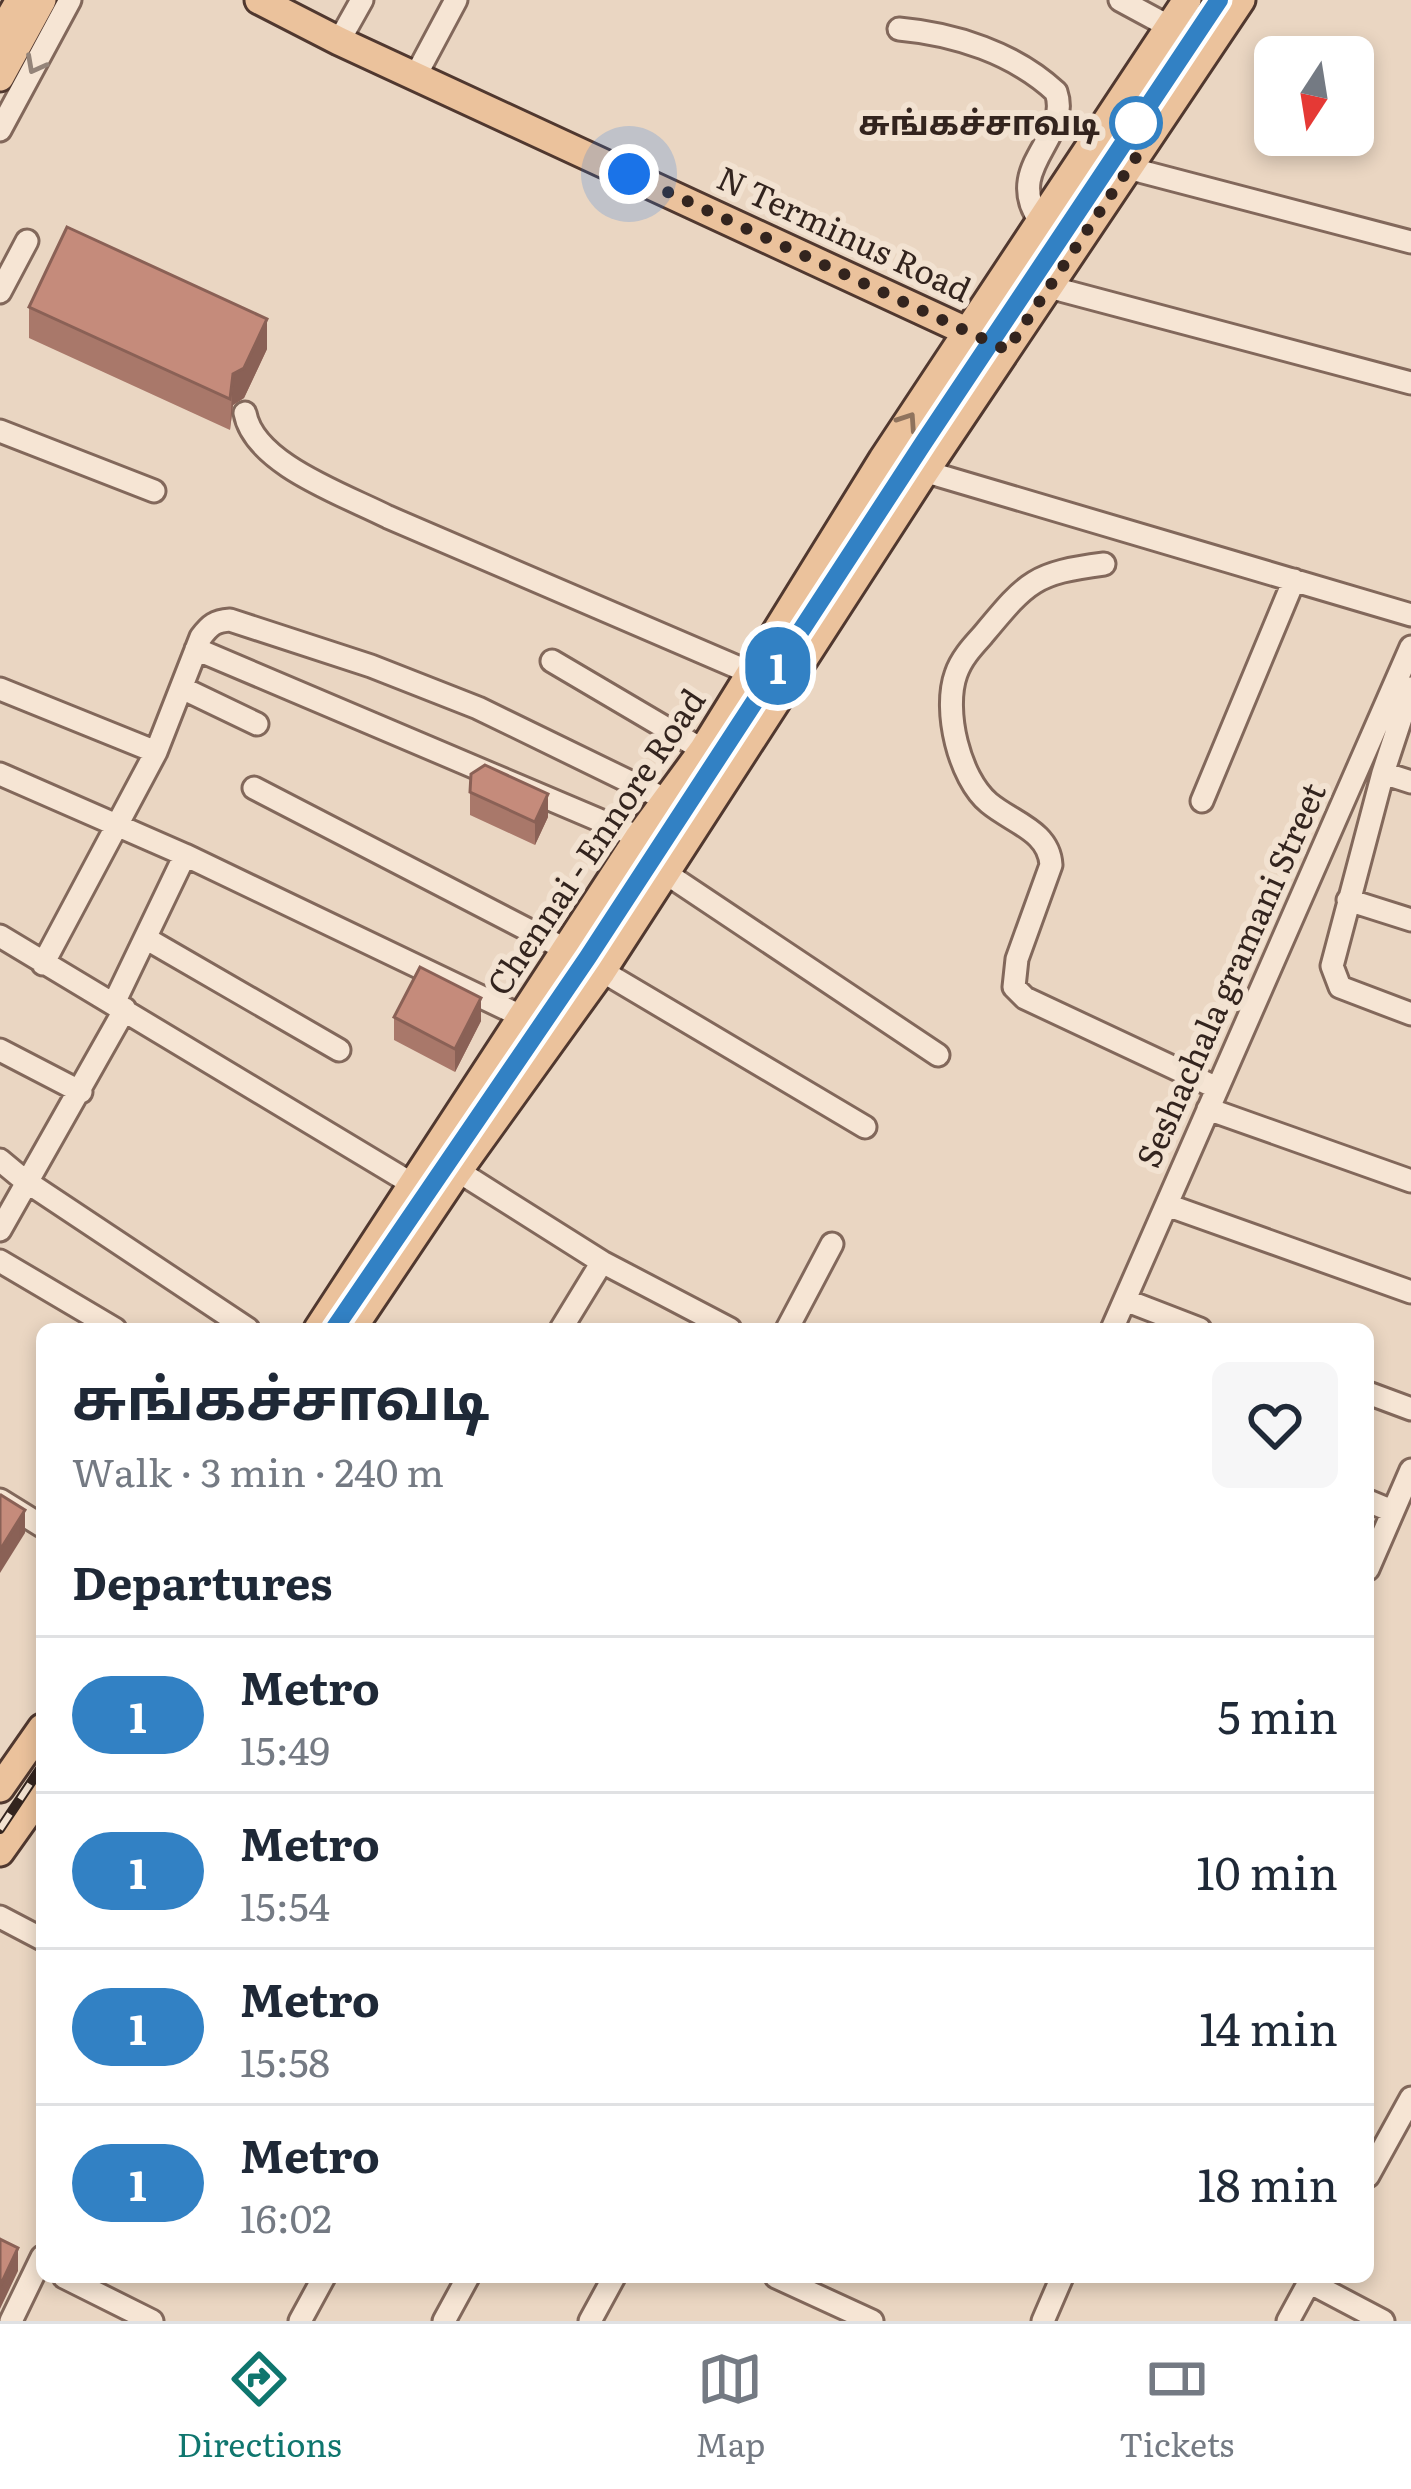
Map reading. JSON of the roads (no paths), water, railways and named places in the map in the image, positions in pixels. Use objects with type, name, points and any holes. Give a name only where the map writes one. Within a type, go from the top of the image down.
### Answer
[{"type":"main road","points":[[0,35],[20,0]]},
{"type":"main road","points":[[0,77],[42,0]]},
{"type":"main road","name":"N Terminus Road","points":[[259,0],[1007,350]]},
{"type":"main road","name":"Chennai - Ennore Road","points":[[322,1323],[639,837],[703,750],[883,459],[1187,0]]},
{"type":"main road","points":[[356,1323],[602,971],[924,473],[1241,0]]},
{"type":"main road","points":[[0,1789],[36,1737]]},
{"type":"main road","points":[[0,1852],[36,1801]]},
{"type":"street","points":[[0,130],[70,0]]},
{"type":"street","points":[[339,41],[362,0]]},
{"type":"street","points":[[416,75],[456,0]]},
{"type":"street","points":[[1120,0],[1170,27]]},
{"type":"street","points":[[899,28],[953,36],[981,46],[1056,92],[1059,111],[1028,184],[1028,203],[1040,221]]},
{"type":"street","points":[[1129,168],[1411,242]]},
{"type":"street","points":[[0,292],[28,241]]},
{"type":"street","points":[[1049,287],[1411,383]]},
{"type":"street","points":[[245,413],[256,443],[342,494],[751,673]]},
{"type":"street","points":[[0,431],[154,491]]},
{"type":"street","points":[[883,459],[1411,615]]},
{"type":"street","points":[[1104,564],[1059,570],[1022,589],[957,671],[951,710],[973,785],[986,801],[1041,838],[1050,850],[1051,866],[1017,959],[1014,987],[1025,998],[1213,1099],[1411,1181]]},
{"type":"street","points":[[1202,801],[1294,580]]},
{"type":"street","points":[[43,964],[156,752],[196,649],[211,623],[230,620],[478,708],[667,800]]},
{"type":"street","name":"Seshachala gramani Street","points":[[1115,1323],[1411,646]]},
{"type":"street","points":[[196,649],[639,837]]},
{"type":"street","points":[[552,661],[703,750]]},
{"type":"street","points":[[182,688],[257,724]]},
{"type":"street","points":[[1411,688],[1383,773],[1332,965],[1340,987],[1411,1014]]},
{"type":"street","points":[[0,689],[156,752]]},
{"type":"street","points":[[1383,773],[1411,782]]},
{"type":"street","points":[[0,774],[185,855],[521,1016]]},
{"type":"street","points":[[254,788],[567,950]]},
{"type":"street","points":[[0,1230],[81,1092],[185,855]]},
{"type":"street","points":[[664,872],[938,1055]]},
{"type":"street","points":[[1348,900],[1411,920]]},
{"type":"street","points":[[0,936],[414,1185]]},
{"type":"street","points":[[147,939],[339,1050]]},
{"type":"street","points":[[602,971],[865,1127]]},
{"type":"street","points":[[0,1050],[81,1092]]},
{"type":"street","points":[[0,1160],[239,1323]]},
{"type":"street","points":[[458,1171],[602,1262],[719,1323]]},
{"type":"street","points":[[1167,1205],[1411,1292]]},
{"type":"street","points":[[790,1323],[832,1244]]},
{"type":"street","points":[[0,1261],[105,1323]]},
{"type":"street","points":[[568,1323],[602,1262]]},
{"type":"street","points":[[1125,1300],[1184,1323]]},
{"type":"street","points":[[1374,1395],[1411,1409]]},
{"type":"street","points":[[1374,1554],[1411,1470]]},
{"type":"street","points":[[0,1500],[36,1522]]},
{"type":"street","points":[[1374,1504],[1392,1511]]},
{"type":"street","points":[[0,1917],[36,1936]]},
{"type":"street","points":[[1374,2165],[1411,2098]]},
{"type":"street","points":[[11,2321],[35,2260]]},
{"type":"street","points":[[76,2283],[152,2321]]},
{"type":"street","points":[[300,2321],[321,2283]]},
{"type":"street","points":[[444,2321],[465,2283]]},
{"type":"street","points":[[590,2321],[611,2283]]},
{"type":"street","points":[[789,2283],[872,2321]]},
{"type":"street","points":[[1043,2321],[1059,2283]]},
{"type":"street","points":[[1288,2321],[1308,2283]]},
{"type":"street","points":[[1315,2283],[1382,2321]]},
{"type":"railway","points":[[338,1323],[588,957],[1219,0]]},
{"type":"railway","points":[[0,1829],[36,1775]]},
{"type":"metro line","name":"1","points":[[338,1323],[588,957],[1219,0]]},
{"type":"place","name":"சுங்கச்சாவடி","points":[[1136,123]]}]
